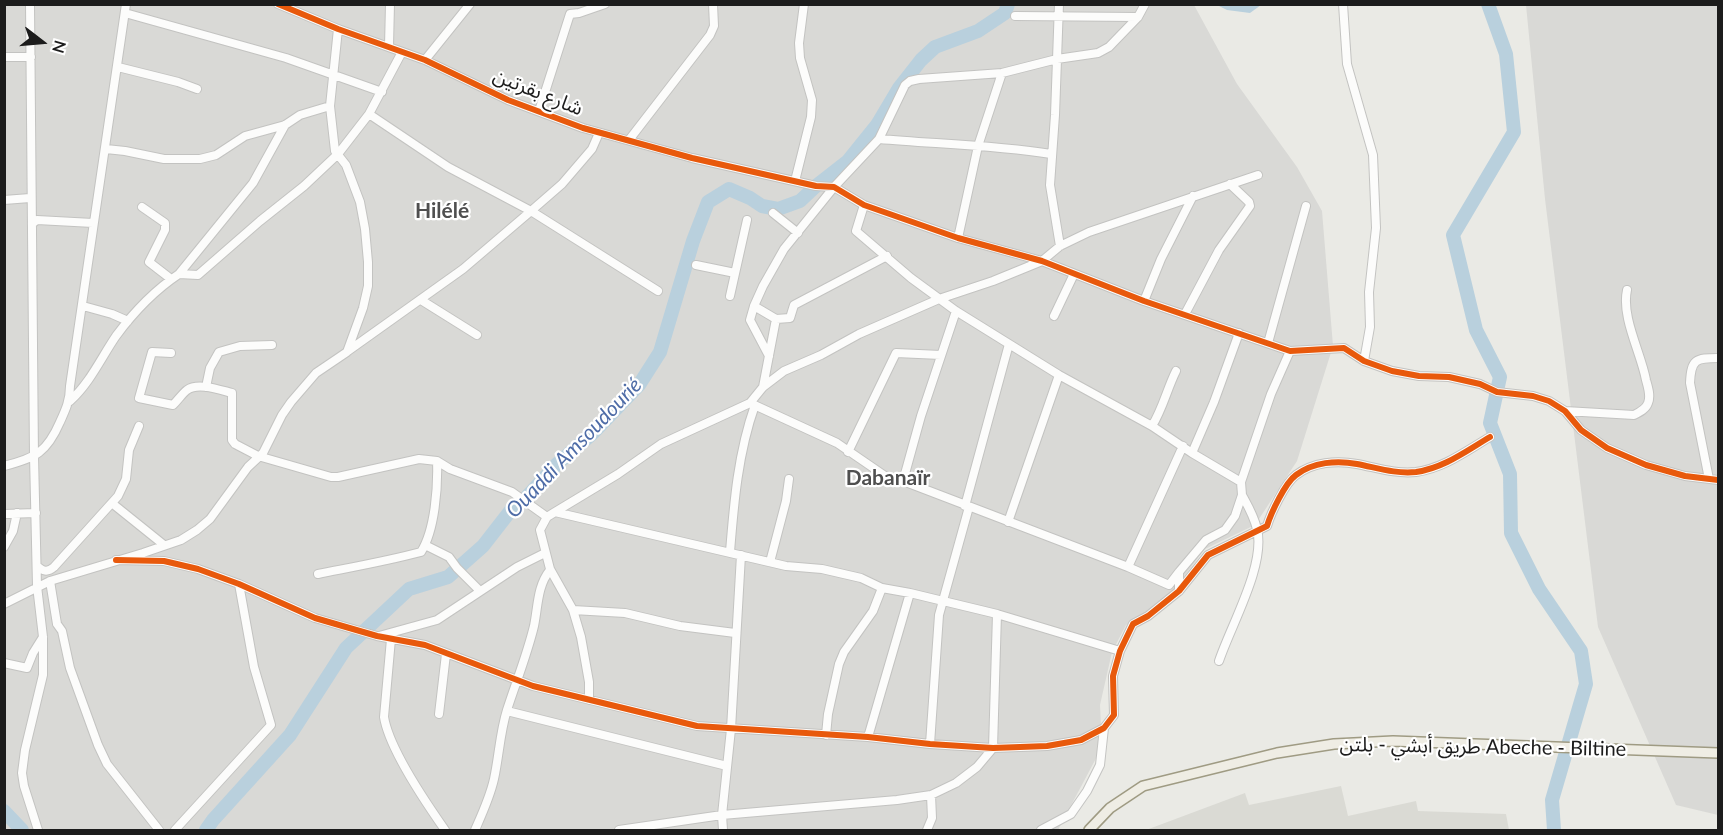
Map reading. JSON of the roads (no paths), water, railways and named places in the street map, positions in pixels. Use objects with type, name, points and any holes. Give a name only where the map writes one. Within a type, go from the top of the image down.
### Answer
[{"type":"main road","name":"طريق أبشي - بلتن Abeche - Biltine","points":[[1089,831],[1110,808],[1143,786],[1277,753],[1334,744],[1393,741],[1719,753]]},
{"type":"street","points":[[30,4],[34,456],[37,586],[43,638],[43,675],[25,750],[22,773],[38,831]]},
{"type":"street","name":"شارع بقرتين","points":[[278,4],[338,29],[425,60],[508,100],[599,133],[692,158],[816,186],[834,187]]},
{"type":"street","points":[[389,46],[390,4]]},
{"type":"street","points":[[425,60],[470,4]]},
{"type":"street","points":[[539,111],[570,14],[605,4]]},
{"type":"street","points":[[629,140],[710,35],[714,26],[713,4]]},
{"type":"street","points":[[795,181],[811,117],[812,100],[800,58],[799,43],[804,4]]},
{"type":"street","points":[[1059,4],[1050,185],[1060,246]]},
{"type":"street","points":[[769,356],[750,320],[754,306],[774,266],[834,187],[879,138],[905,85],[910,81],[1002,73],[1057,59],[1098,53],[1109,46],[1138,16],[1145,4]]},
{"type":"street","points":[[1343,4],[1347,64],[1373,155],[1377,228],[1369,291],[1370,327],[1364,361]]},
{"type":"street","points":[[70,401],[70,386],[93,223],[126,9],[285,58],[382,92]]},
{"type":"street","points":[[1015,16],[1138,16]]},
{"type":"street","points":[[338,29],[330,105],[335,151],[346,165],[360,202],[368,261],[368,286],[363,308],[347,352]]},
{"type":"street","points":[[179,274],[198,276],[338,154],[369,114],[402,52]]},
{"type":"street","points":[[4,57],[31,57]]},
{"type":"street","points":[[118,67],[197,89]]},
{"type":"street","points":[[958,238],[978,146],[1002,73]]},
{"type":"street","points":[[106,149],[164,159],[200,159],[216,155],[245,136],[285,125],[300,116],[330,105]]},
{"type":"street","points":[[369,114],[448,167],[531,211],[658,291]]},
{"type":"street","points":[[4,466],[23,462],[50,444],[70,401],[79,392],[128,321],[150,297],[179,274],[253,183],[285,125]]},
{"type":"street","points":[[4,604],[50,581],[181,540],[210,519],[248,467],[263,453],[282,415],[316,373],[463,269],[562,184],[592,149],[599,133]]},
{"type":"street","points":[[879,138],[1051,154]]},
{"type":"street","points":[[730,552],[741,455],[752,404],[763,387],[784,371],[821,355],[859,334],[939,299],[1041,261],[1060,246],[1089,232],[1258,175]]},
{"type":"street","points":[[1185,314],[1219,250],[1250,206],[1249,202],[1230,184]]},
{"type":"street","points":[[834,187],[864,205],[958,238],[1041,261],[1290,351],[1344,348],[1364,361],[1392,371],[1419,376],[1449,377],[1480,384],[1497,392],[1533,396],[1549,401],[1565,411],[1581,430],[1607,448],[1656,468],[1685,476],[1719,480]]},
{"type":"street","points":[[1144,300],[1161,259],[1193,196]]},
{"type":"street","points":[[4,200],[30,198]]},
{"type":"street","points":[[864,205],[856,231],[910,278],[956,311],[1059,375],[1152,426],[1241,482]]},
{"type":"street","points":[[1268,343],[1306,206]]},
{"type":"street","points":[[142,207],[165,223],[165,230],[150,262],[171,279]]},
{"type":"street","points":[[773,213],[798,233]]},
{"type":"street","points":[[32,224],[37,220],[93,223]]},
{"type":"street","points":[[730,296],[747,220]]},
{"type":"street","points":[[754,306],[776,319],[790,318],[794,305],[887,256]]},
{"type":"street","points":[[696,264],[735,273]]},
{"type":"street","points":[[1054,316],[1074,274]]},
{"type":"street","points":[[1565,411],[1634,415],[1643,410],[1648,403],[1649,392],[1642,360],[1631,329],[1625,296],[1627,290]]},
{"type":"street","points":[[421,300],[477,335]]},
{"type":"street","points":[[83,306],[128,321]]},
{"type":"street","points":[[903,481],[921,416],[956,311]]},
{"type":"street","points":[[763,387],[776,319]]},
{"type":"street","points":[[1192,453],[1214,402],[1239,333]]},
{"type":"street","points":[[930,744],[939,615],[1009,344]]},
{"type":"street","points":[[206,387],[210,368],[219,352],[240,346],[272,345]]},
{"type":"street","points":[[589,700],[586,660],[573,610],[550,570],[540,530],[548,517],[555,512],[618,474],[661,444],[752,404],[822,436],[888,478],[903,481],[1128,567],[1169,585],[1206,540],[1225,530],[1235,516],[1242,495],[1241,482],[1271,394],[1290,351]]},
{"type":"street","points":[[171,352],[152,352],[139,398],[173,405],[189,389],[206,387],[232,393],[232,440],[235,444],[258,456],[323,475],[338,477],[418,459],[437,461],[450,469],[512,492],[548,517]]},
{"type":"street","points":[[848,452],[896,353],[941,356]]},
{"type":"street","points":[[1709,479],[1690,383],[1691,369],[1694,362],[1702,358],[1719,358]]},
{"type":"street","points":[[1152,426],[1163,407],[1166,391],[1176,370]]},
{"type":"street","points":[[1008,522],[1059,375]]},
{"type":"street","points":[[37,566],[43,571],[50,571],[113,504],[126,479],[129,450],[139,426]]},
{"type":"street","points":[[116,560],[164,561],[198,569],[239,584],[315,618],[377,636],[425,645],[533,686],[697,726],[993,748],[1064,744],[1080,740],[1104,728],[1114,715],[1113,676],[1120,651],[1133,624],[1148,616],[1179,591],[1208,555],[1266,526],[1273,508],[1295,475],[1323,462],[1355,463],[1396,473],[1417,472],[1456,458],[1490,437]]},
{"type":"street","points":[[1128,567],[1183,446]]},
{"type":"street","points":[[318,574],[374,565],[383,560],[421,552],[425,545],[437,481],[437,461]]},
{"type":"street","points":[[770,562],[786,501],[789,479]]},
{"type":"street","points":[[1219,661],[1251,580],[1258,545],[1258,530],[1242,495]]},
{"type":"street","points":[[113,504],[164,545]]},
{"type":"street","points":[[555,512],[770,562],[822,569],[861,578],[882,588],[997,614],[1120,651]]},
{"type":"street","points":[[4,547],[13,531],[17,513]]},
{"type":"street","points":[[4,514],[36,513]]},
{"type":"street","points":[[425,545],[449,557],[480,591]]},
{"type":"street","points":[[377,636],[437,620],[517,567],[545,553]]},
{"type":"street","points":[[723,831],[722,816],[731,729],[741,555]]},
{"type":"street","points":[[475,831],[489,797],[507,711],[534,626],[540,587],[550,570]]},
{"type":"street","points":[[1179,572],[1179,591]]},
{"type":"street","points":[[50,581],[57,624],[62,631],[70,668],[98,745],[107,764],[159,831]]},
{"type":"street","points":[[175,831],[271,725],[254,667],[239,584]]},
{"type":"street","points":[[826,735],[838,664],[873,611],[882,588]]},
{"type":"street","points":[[868,737],[910,593]]},
{"type":"street","points":[[573,610],[625,613],[680,626],[735,633]]},
{"type":"street","points":[[619,831],[722,816],[897,800],[931,795],[957,783],[977,767],[993,748],[997,614]]},
{"type":"street","points":[[4,663],[27,668],[43,638]]},
{"type":"street","points":[[391,639],[384,717],[386,726],[398,753],[445,831]]},
{"type":"street","points":[[439,714],[446,654]]},
{"type":"street","points":[[507,711],[727,766]]},
{"type":"street","points":[[1041,831],[1071,814],[1087,791],[1100,765],[1104,728]]},
{"type":"street","points":[[927,831],[933,818],[931,795]]},
{"type":"water","points":[[1217,5],[1261,5],[1250,13],[1227,10]]},
{"type":"waterway","name":"Ouaddi Amsoudourié","points":[[206,830],[290,735],[346,648],[409,589],[448,577],[483,546],[511,510],[524,500],[557,464],[593,433],[639,385],[660,352],[693,241],[708,202],[729,189],[762,206],[778,209],[800,201],[848,161],[877,125],[899,88],[921,60],[935,47],[978,31],[1005,13],[1008,4]]},
{"type":"waterway","points":[[1488,4],[1506,54],[1514,132],[1453,235],[1476,330],[1500,377],[1490,423],[1510,474],[1511,533],[1539,589],[1581,651],[1586,684],[1552,800],[1554,830]]},
{"type":"waterway","name":"Ouaddi Amsoudourié","points":[[4,811],[22,830]]},
{"type":"district","name":"Hilélé","points":[[442,211]]},
{"type":"district","name":"Dabanaïr","points":[[888,478]]}]
